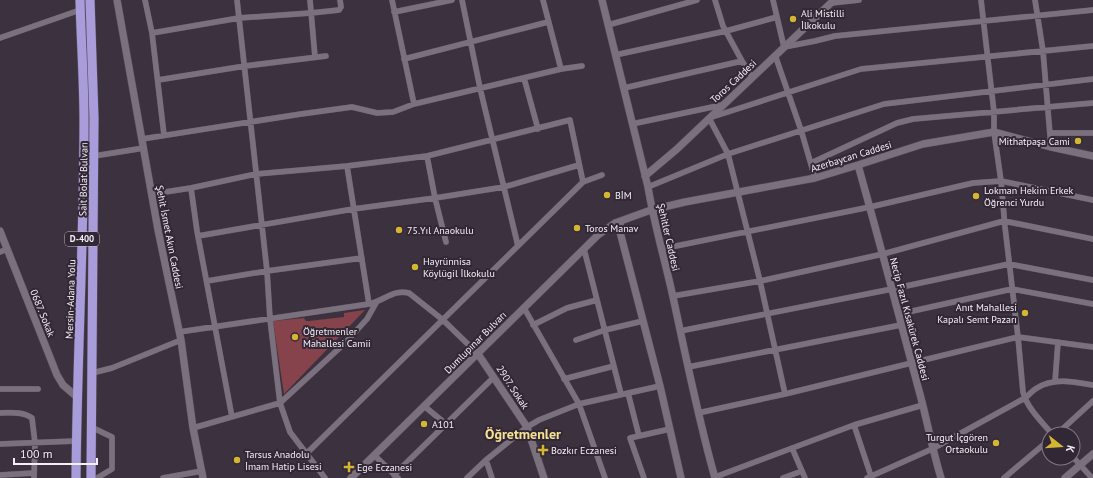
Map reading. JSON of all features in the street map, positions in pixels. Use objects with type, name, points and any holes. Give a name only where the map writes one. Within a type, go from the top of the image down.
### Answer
[{"type":"highway","name":"Mersin-Adana Yolu","points":[[76,478],[77,397],[82,272],[84,119],[80,0]]},
{"type":"highway","name":"Sait Bolat Bulvarı","points":[[90,0],[94,118],[91,478]]},
{"type":"street","name":"Şehit İsmet Akın Caddesi","points":[[117,0],[152,194],[181,340],[193,428],[203,474]]},
{"type":"street","points":[[145,0],[152,33],[164,135]]},
{"type":"street","points":[[237,0],[280,403],[290,432],[325,478]]},
{"type":"street","points":[[310,0],[315,57]]},
{"type":"street","points":[[152,33],[239,18],[340,10],[340,0]]},
{"type":"street","points":[[392,0],[414,104]]},
{"type":"street","points":[[394,12],[452,0]]},
{"type":"street","points":[[462,0],[480,88],[518,246]]},
{"type":"street","points":[[543,0],[560,69]]},
{"type":"street","name":"Şehitler Caddesi","points":[[602,0],[648,187],[651,210],[673,296],[698,412],[715,478]]},
{"type":"street","points":[[608,25],[697,0]]},
{"type":"street","points":[[715,0],[723,26],[752,77]]},
{"type":"street","points":[[772,0],[784,47],[835,36],[1093,10]]},
{"type":"street","points":[[833,2],[859,0]]},
{"type":"street","points":[[981,0],[994,112],[994,132],[1001,181],[1004,221],[1025,398],[1046,426]]},
{"type":"street","points":[[1035,0],[1044,51],[1051,147]]},
{"type":"street","name":"Toros Caddesi","points":[[645,176],[677,150],[722,105],[833,2]]},
{"type":"street","points":[[0,38],[80,10]]},
{"type":"street","points":[[615,56],[726,31],[777,17]]},
{"type":"street","points":[[404,59],[548,22]]},
{"type":"street","points":[[784,394],[771,328],[766,314],[760,281],[728,154],[709,118],[861,69],[1093,46]]},
{"type":"street","points":[[775,55],[801,130],[815,178]]},
{"type":"street","points":[[158,80],[245,66],[326,56]]},
{"type":"street","points":[[624,88],[742,61]]},
{"type":"street","points":[[142,139],[352,107],[377,113],[392,112],[414,104],[480,88],[560,69],[582,66]]},
{"type":"street","points":[[524,78],[538,129]]},
{"type":"street","points":[[648,187],[728,154],[884,104],[1093,79]]},
{"type":"street","points":[[811,163],[897,123],[913,119],[1093,103]]},
{"type":"street","points":[[632,124],[722,105]]},
{"type":"street","points":[[152,194],[191,188],[256,174],[347,166],[427,156],[570,120],[583,182]]},
{"type":"street","name":"Azerbaycan Caddesi","points":[[618,222],[651,210],[815,178],[923,144],[994,132],[1093,156]]},
{"type":"street","points":[[1050,133],[1093,133]]},
{"type":"street","points":[[94,156],[144,148]]},
{"type":"street","points":[[427,156],[435,198],[446,242]]},
{"type":"street","points":[[198,236],[262,224],[504,187],[580,165]]},
{"type":"street","name":"Necip Fazıl Kısakürek Caddesi","points":[[858,165],[899,314],[932,449],[941,478]]},
{"type":"street","points":[[347,166],[369,304]]},
{"type":"street","points":[[307,453],[583,182],[602,175]]},
{"type":"street","points":[[661,249],[870,207],[973,184],[1001,181],[1093,200]]},
{"type":"street","points":[[191,188],[198,236],[232,417]]},
{"type":"street","points":[[673,296],[760,281],[883,254],[1004,221],[1093,239]]},
{"type":"street","points":[[618,222],[660,386],[681,478]]},
{"type":"street","name":"Dumlupınar Bulvarı","points":[[351,478],[598,235],[618,222]]},
{"type":"street","name":"0687. Sokak","points":[[0,231],[4,250],[57,375],[63,385],[77,397]]},
{"type":"street","points":[[584,249],[621,394]]},
{"type":"street","points":[[207,281],[362,258]]},
{"type":"street","points":[[680,331],[1009,264],[1093,280]]},
{"type":"street","points":[[899,314],[1012,290],[1093,304]]},
{"type":"street","points":[[179,332],[376,303],[397,292],[409,293],[443,320],[478,354]]},
{"type":"street","points":[[533,325],[567,308],[597,300]]},
{"type":"street","points":[[193,428],[280,403],[346,342],[367,319],[376,303]]},
{"type":"street","points":[[524,308],[579,404],[604,478]]},
{"type":"street","points":[[576,340],[605,330],[643,321]]},
{"type":"street","points":[[688,368],[901,325]]},
{"type":"street","points":[[698,412],[784,394],[1018,337],[1093,347]]},
{"type":"street","points":[[92,373],[112,368],[181,340]]},
{"type":"street","points":[[1055,382],[1058,342]]},
{"type":"street","name":"2907. Sokak","points":[[478,354],[527,426],[544,478]]},
{"type":"street","points":[[564,379],[614,366]]},
{"type":"street","points":[[374,455],[396,476],[494,377]]},
{"type":"street","points":[[854,425],[869,477],[932,449],[1025,398],[1037,388],[1050,382],[1070,381],[1093,385]]},
{"type":"street","points":[[467,478],[527,426],[579,404],[660,386]]},
{"type":"street","points":[[0,389],[38,390]]},
{"type":"street","points":[[628,393],[639,436]]},
{"type":"street","points":[[1065,426],[1093,401]]},
{"type":"street","points":[[715,478],[854,425],[922,405]]},
{"type":"street","points":[[424,406],[446,424]]},
{"type":"street","points":[[0,413],[17,412],[28,415],[32,418],[35,443],[34,475],[0,475]]},
{"type":"street","points":[[91,427],[112,437],[112,469],[97,478]]},
{"type":"street","points":[[644,478],[630,438],[670,429]]},
{"type":"street","points":[[0,444],[76,441]]},
{"type":"street","points":[[1004,478],[1041,447]]},
{"type":"street","points":[[792,448],[805,478]]},
{"type":"street","points":[[1081,464],[1093,454]]},
{"type":"street","points":[[486,460],[492,478]]},
{"type":"street","points":[[1065,478],[1079,466]]},
{"type":"street","points":[[1081,466],[1092,478]]},
{"type":"street","points":[[783,478],[802,470]]},
{"type":"street","points":[[163,478],[203,474]]},
{"type":"shaded area","points":[[365,310],[284,394],[273,321],[304,318],[306,321],[309,321],[344,317],[344,313]]},
{"type":"place","name":"Ali Mistilli İlkokulu","points":[[793,19]]},
{"type":"place","name":"Mithatpaşa Cami","points":[[1078,141]]},
{"type":"place","name":"BİM","points":[[607,195]]},
{"type":"place","name":"Lokman Hekim Erkek Öğrenci Yurdu","points":[[976,196]]},
{"type":"place","name":"Toros Manav","points":[[577,228]]},
{"type":"place","name":"75.Yıl Anaokulu","points":[[399,230]]},
{"type":"place","name":"Hayrünnisa Köylügil İlkokulu","points":[[415,267]]},
{"type":"place","name":"Anıt Mahallesi Kapalı Semt Pazarı","points":[[1025,313]]},
{"type":"place","name":"Öğretmenler Mahallesi Camii","points":[[295,337]]},
{"type":"place","name":"A101","points":[[424,424]]},
{"type":"place","name":"Turgut İçgören Ortaokulu","points":[[996,443]]},
{"type":"place","name":"Bozkır Eczanesi","points":[[543,450]]},
{"type":"place","name":"Tarsus Anadolu İmam Hatip Lisesi","points":[[237,460]]},
{"type":"place","name":"Ege Eczanesi","points":[[349,467]]},
{"type":"district","name":"Öğretmenler","points":[[523,434]]}]
